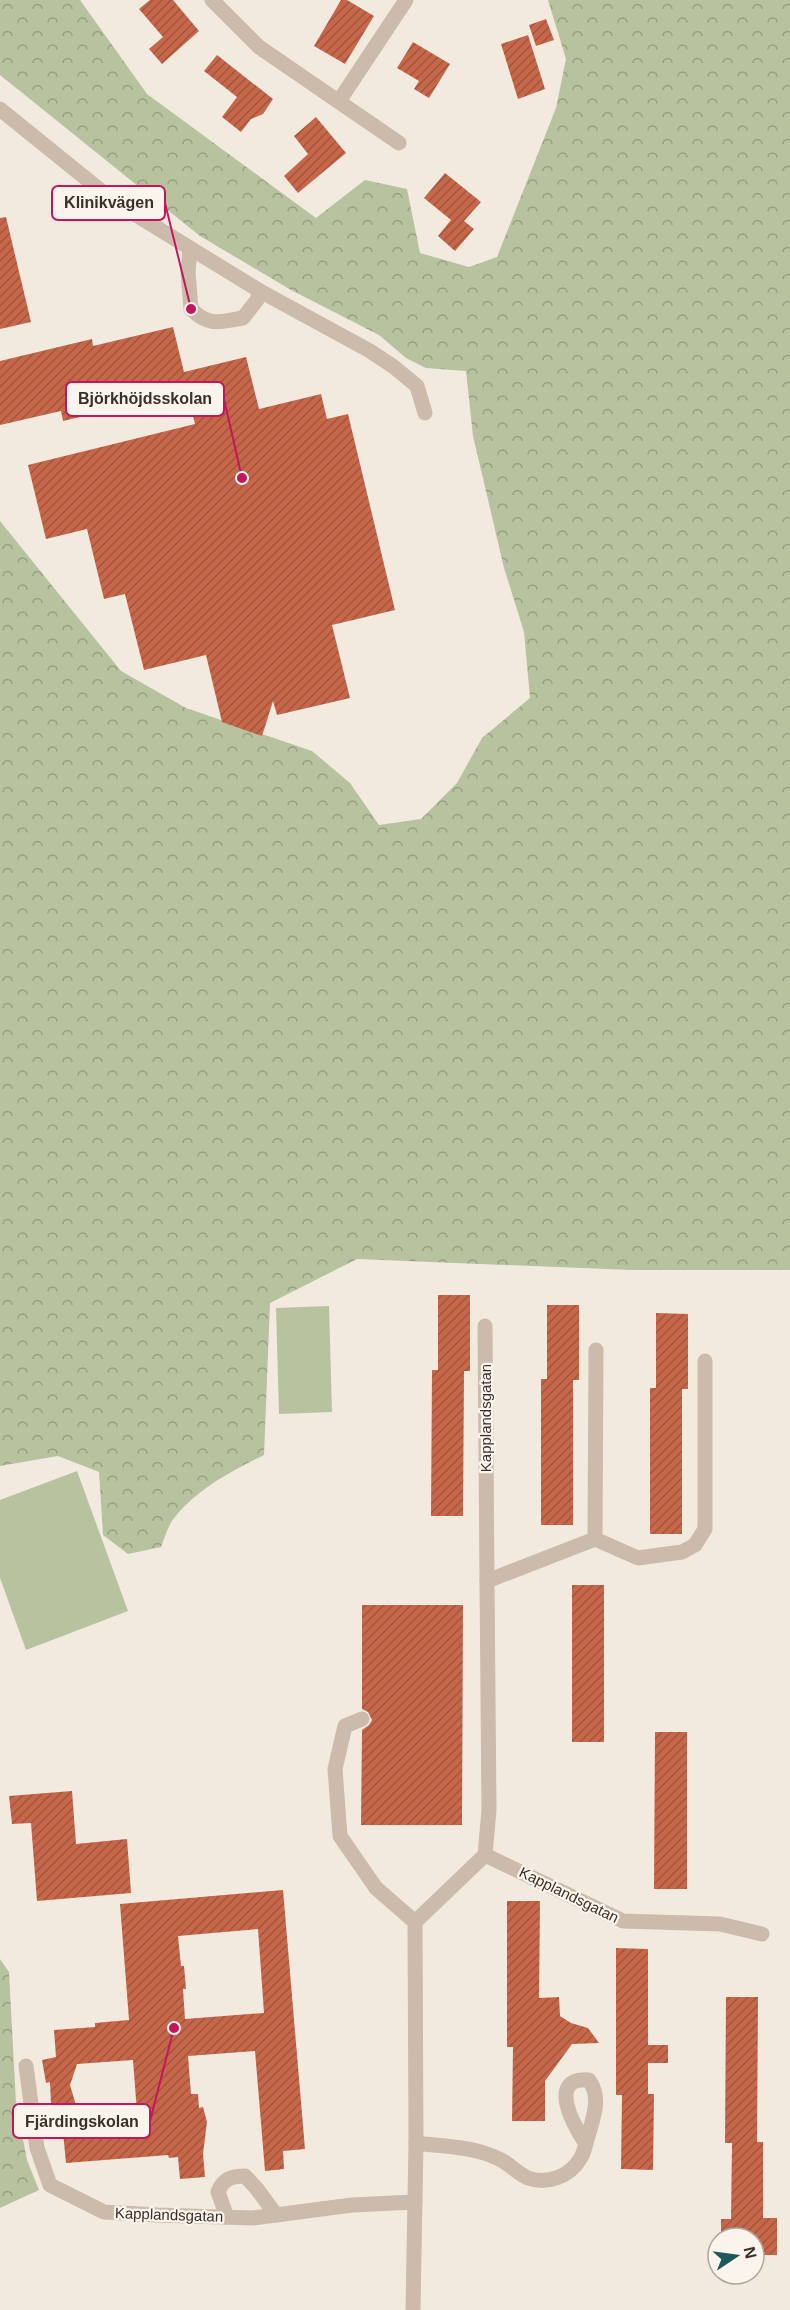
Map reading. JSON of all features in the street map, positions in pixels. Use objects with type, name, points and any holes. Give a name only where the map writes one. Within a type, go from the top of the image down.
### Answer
[{"type":"street","points":[[212,0],[259,47],[399,143]]},
{"type":"street","points":[[339,101],[406,0]]},
{"type":"street","points":[[0,109],[115,202],[260,291],[369,351],[407,376],[417,386],[425,413]]},
{"type":"street","points":[[190,249],[188,272],[191,309],[201,319],[217,323],[243,318],[257,300],[260,291]]},
{"type":"street","name":"Kapplandsgatan","points":[[485,1326],[489,1810],[486,1855],[623,1922],[720,1924],[762,1934]]},
{"type":"street","points":[[595,1539],[596,1350]]},
{"type":"street","points":[[487,1581],[595,1539],[638,1558],[682,1552],[695,1545],[705,1529],[705,1361]]},
{"type":"street","points":[[362,1719],[345,1726],[335,1769],[340,1836],[376,1888],[415,1922]]},
{"type":"street","points":[[413,2310],[412,2254],[416,2143],[415,1922],[486,1855]]},
{"type":"street","name":"Kapplandsgatan","points":[[26,2066],[37,2148],[50,2185],[104,2212],[227,2217],[276,2215],[352,2205],[415,2202]]},
{"type":"street","points":[[416,2143],[481,2152],[502,2160],[527,2178],[543,2180],[558,2178],[571,2171],[582,2158],[586,2144]]},
{"type":"street","points":[[227,2217],[218,2192],[221,2184],[234,2176],[245,2176],[276,2215]]},
{"type":"green space","points":[[0,0],[80,0],[147,94],[316,218],[365,180],[407,189],[420,253],[469,267],[497,257],[556,108],[566,59],[548,0],[790,0],[790,1270],[631,1270],[357,1259],[270,1303],[264,1455],[228,1474],[194,1498],[173,1520],[161,1547],[128,1554],[103,1535],[99,1472],[58,1456],[0,1466],[0,521],[121,671],[186,708],[312,751],[350,783],[379,825],[421,819],[457,783],[482,738],[530,698],[524,632],[504,568],[473,436],[466,371],[426,368],[406,358],[379,335],[291,290],[200,236],[0,75]]},
{"type":"green space","points":[[329,1306],[332,1412],[279,1414],[276,1308]]},
{"type":"green space","points":[[77,1471],[128,1611],[26,1650],[0,1578],[0,1500]]},
{"type":"green space","points":[[0,1959],[9,1972],[16,2103],[27,2160],[39,2190],[0,2208]]},
{"type":"building","points":[[150,0],[173,0],[199,31],[162,64],[149,49],[163,37],[139,9]]},
{"type":"building","points":[[341,0],[347,0],[374,16],[345,64],[314,46]]},
{"type":"building","points":[[546,19],[554,40],[536,46],[529,25]]},
{"type":"building","points":[[528,35],[545,89],[518,99],[501,44]]},
{"type":"building","points":[[413,42],[450,64],[429,98],[414,89],[419,81],[397,68]]},
{"type":"building","points":[[217,55],[273,99],[263,114],[251,119],[241,132],[222,117],[237,97],[204,71]]},
{"type":"building","points":[[316,117],[346,153],[298,193],[284,176],[308,154],[294,136]]},
{"type":"building","points":[[445,173],[481,202],[464,221],[474,229],[455,251],[438,236],[451,220],[424,198]]},
{"type":"building","points":[[6,217],[31,322],[0,329],[0,218]]},
{"type":"building","points":[[173,327],[184,372],[246,357],[259,409],[321,394],[327,419],[348,414],[395,610],[332,625],[350,698],[277,715],[273,701],[262,736],[222,722],[206,655],[144,670],[125,594],[104,599],[87,529],[46,539],[28,465],[195,424],[187,392],[63,421],[61,411],[0,425],[0,361],[92,339],[93,346]]},
{"type":"building","points":[[438,1295],[470,1295],[470,1371],[464,1371],[463,1516],[431,1516],[432,1370],[438,1370]]},
{"type":"building","points":[[547,1305],[579,1305],[579,1380],[573,1380],[573,1525],[541,1525],[541,1379],[547,1379]]},
{"type":"building","points":[[656,1313],[688,1314],[688,1389],[682,1389],[682,1534],[650,1534],[650,1388],[656,1388]]},
{"type":"building","points":[[572,1585],[604,1585],[604,1742],[572,1742]]},
{"type":"building","points":[[362,1605],[463,1605],[462,1825],[361,1825],[362,1730],[372,1720],[368,1712],[362,1709]]},
{"type":"building","points":[[655,1732],[687,1732],[687,1889],[654,1889]]},
{"type":"building","points":[[72,1791],[76,1844],[127,1839],[131,1893],[37,1901],[31,1823],[12,1824],[9,1796]]},
{"type":"building","points":[[283,1890],[305,2149],[283,2151],[284,2169],[265,2171],[255,2051],[188,2056],[191,2094],[198,2094],[199,2108],[203,2107],[207,2122],[203,2154],[205,2177],[180,2179],[178,2157],[169,2158],[168,2155],[66,2163],[63,2132],[54,2133],[52,2125],[50,2082],[46,2083],[42,2060],[56,2057],[54,2030],[95,2027],[95,2023],[129,2020],[120,1904]],"holes":[[[258,1929],[264,2013],[185,2019],[183,1989],[186,1989],[178,1936]],[[133,2060],[138,2125],[83,2129],[70,2085],[77,2064]]]},
{"type":"building","points":[[507,1901],[540,1901],[539,1998],[559,1997],[560,2016],[571,2023],[588,2028],[599,2043],[572,2044],[545,2081],[545,2121],[512,2121],[513,2047],[507,2047]]},
{"type":"building","points":[[616,1948],[648,1949],[648,2045],[668,2045],[668,2063],[648,2063],[648,2094],[654,2094],[653,2170],[621,2169],[622,2095],[616,2095]]},
{"type":"building","points":[[726,1997],[758,1997],[757,2142],[763,2142],[763,2218],[777,2218],[777,2255],[766,2255],[766,2226],[721,2226],[721,2219],[731,2219],[732,2143],[725,2143]]},
{"type":"place","name":"Klinikvägen","points":[[191,309]]},
{"type":"place","name":"Björkhöjdsskolan","points":[[242,478]]},
{"type":"place","name":"Fjärdingskolan","points":[[174,2028]]}]
